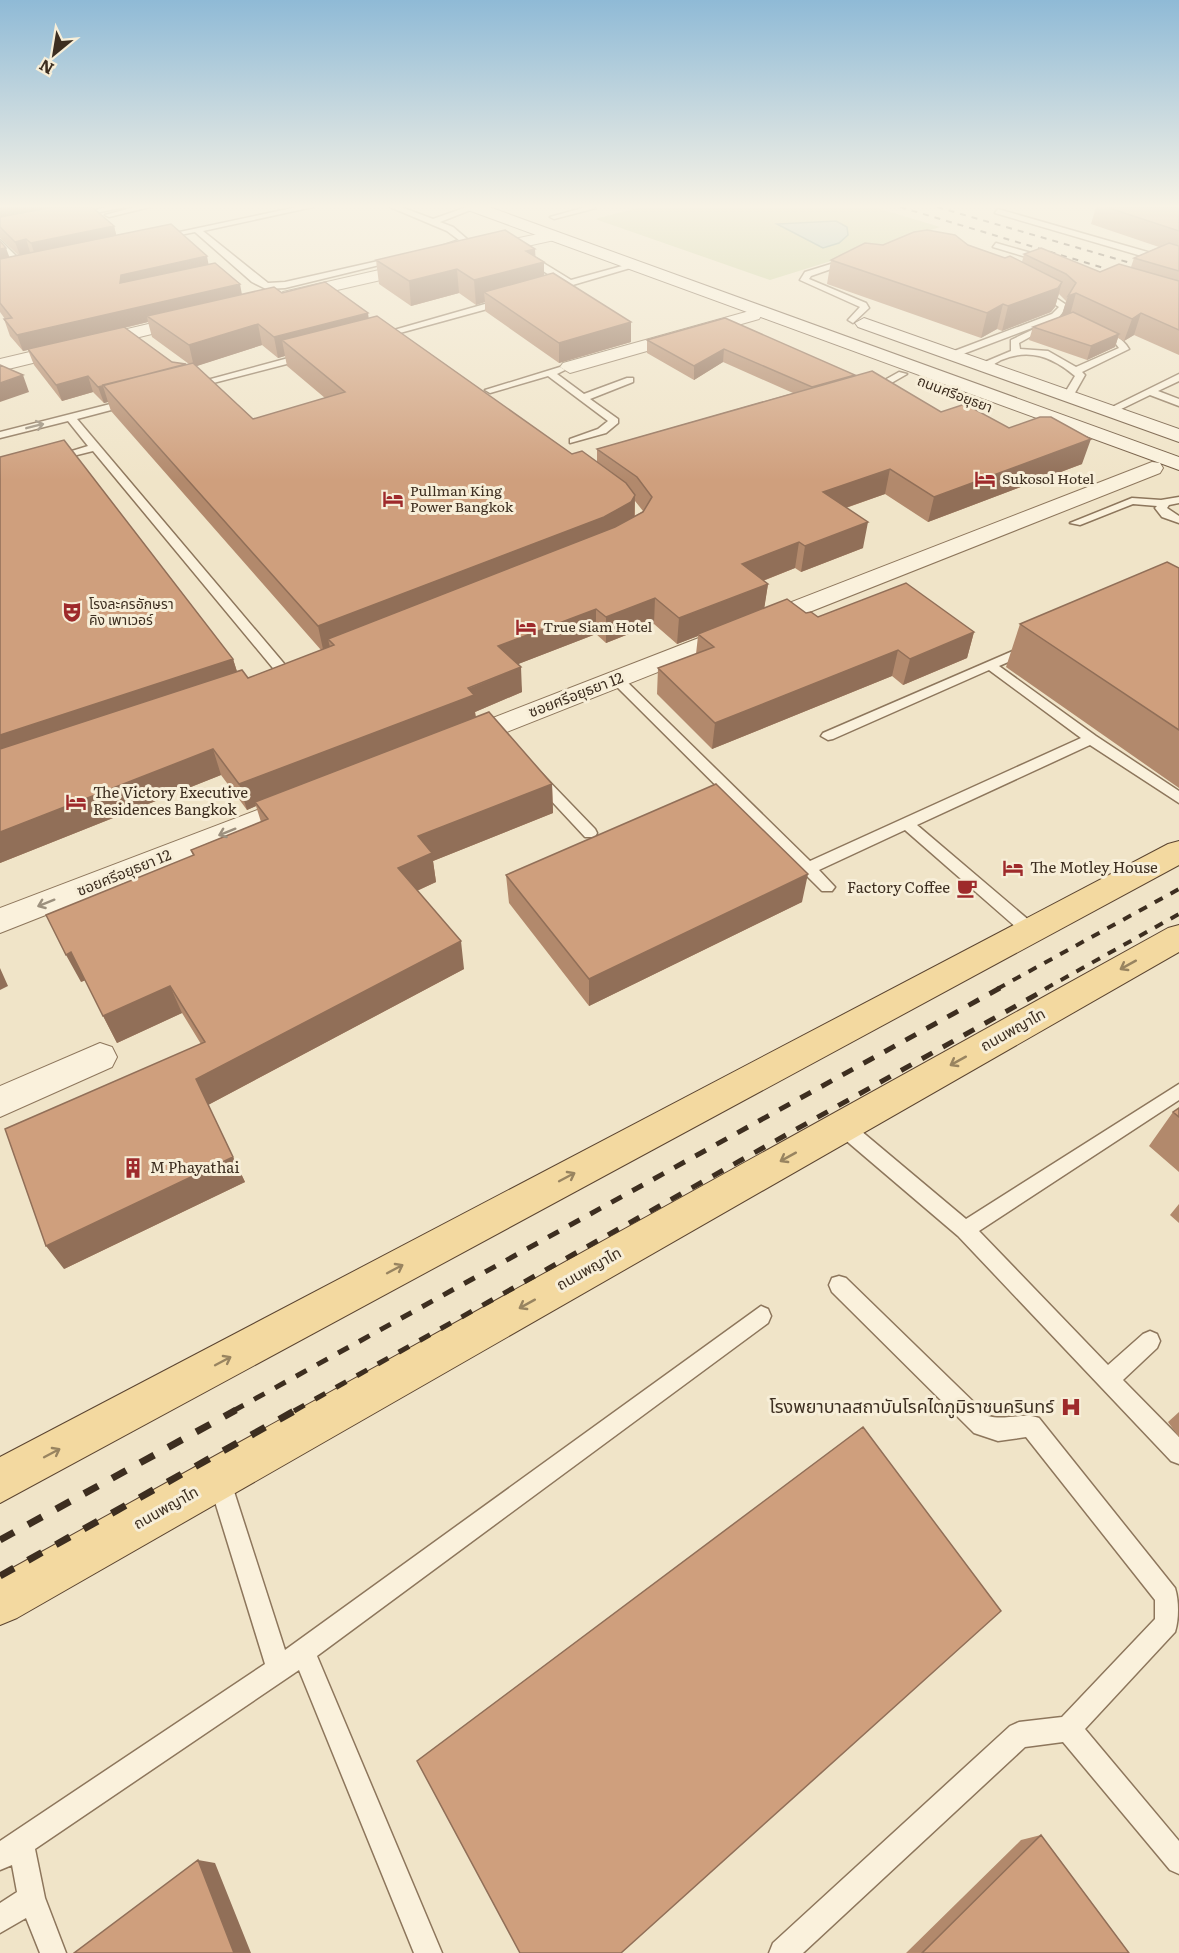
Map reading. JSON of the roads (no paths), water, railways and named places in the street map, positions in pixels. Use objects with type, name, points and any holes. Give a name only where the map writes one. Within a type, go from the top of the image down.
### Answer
[{"type":"main road","points":[[265,302],[281,298]]},
{"type":"main road","name":"ถนนศรีอยุธยา","points":[[721,298],[1132,439],[1179,448]]},
{"type":"main road","name":"ถนนศรีอยุธยา","points":[[774,298],[1132,439],[1179,464]]},
{"type":"main road","name":"ถนนศรีอยุธยา","points":[[734,303],[753,315],[813,341],[1179,478]]},
{"type":"main road","points":[[832,314],[1179,436]]},
{"type":"main road","points":[[0,365],[209,315]]},
{"type":"main road","points":[[570,367],[753,315]]},
{"type":"main road","points":[[130,333],[149,346]]},
{"type":"main road","name":"ซอยศรีอยุธยา 12","points":[[436,750],[498,736],[616,679],[1152,468]]},
{"type":"main road","name":"ซอยศรีอยุธยา 12","points":[[0,921],[327,793]]},
{"type":"main road","points":[[0,1481],[1179,852]]},
{"type":"main road","name":"ถนนพญาไท","points":[[0,1601],[1179,937]]},
{"type":"main road","points":[[0,1102],[100,1057]]},
{"type":"lane","points":[[848,298],[864,305],[865,308],[853,320]]},
{"type":"lane","points":[[952,355],[1054,316],[1064,306],[1054,298]]},
{"type":"lane","points":[[372,338],[514,299]]},
{"type":"lane","points":[[1016,351],[1014,342],[1017,339],[1064,321]]},
{"type":"lane","points":[[1075,371],[1124,349],[1124,346],[1084,325]]},
{"type":"lane","points":[[392,332],[404,340]]},
{"type":"lane","points":[[983,366],[1002,355],[1016,351],[1046,353],[1080,375],[1068,396]]},
{"type":"lane","points":[[184,388],[315,354]]},
{"type":"lane","points":[[490,390],[570,367]]},
{"type":"lane","points":[[550,373],[614,420],[603,431],[574,441]]},
{"type":"lane","points":[[868,389],[902,374]]},
{"type":"lane","points":[[1109,411],[1179,377]]},
{"type":"lane","points":[[583,398],[630,380]]},
{"type":"lane","points":[[879,386],[904,399]]},
{"type":"lane","points":[[1150,391],[1179,403]]},
{"type":"lane","points":[[0,435],[139,399]]},
{"type":"lane","points":[[70,417],[287,676]]},
{"type":"lane","points":[[42,463],[95,447]]},
{"type":"lane","points":[[1076,523],[1132,501],[1163,503],[1179,500]]},
{"type":"lane","points":[[1163,503],[1162,511],[1179,520]]},
{"type":"lane","points":[[828,736],[1043,642]]},
{"type":"lane","points":[[990,665],[1091,739],[1179,798]]},
{"type":"lane","points":[[616,679],[827,887]]},
{"type":"lane","points":[[807,869],[1091,739]]},
{"type":"lane","points":[[529,768],[590,832]]},
{"type":"lane","points":[[906,823],[1031,932]]},
{"type":"lane","points":[[965,1230],[1179,1091]]},
{"type":"lane","points":[[842,1126],[965,1230],[1179,1453]]},
{"type":"lane","points":[[793,1949],[1019,1735],[1068,1729],[1167,1624],[1167,1596],[1031,1426],[998,1430],[982,1425],[839,1285]]},
{"type":"lane","points":[[53,1951],[10,1850],[279,1670],[761,1316]]},
{"type":"lane","points":[[1108,1379],[1150,1341]]},
{"type":"lane","points":[[218,1478],[279,1670]]},
{"type":"lane","points":[[303,1651],[428,1953]]},
{"type":"lane","points":[[1068,1729],[1179,1861]]},
{"type":"lane","points":[[0,1919],[32,1898]]},
{"type":"railway","points":[[997,989],[1179,889]]},
{"type":"railway","points":[[1045,989],[1179,914]]},
{"type":"railway","points":[[233,1411],[1000,988]]},
{"type":"railway","points":[[294,1411],[1048,988]]},
{"type":"railway","points":[[0,1540],[236,1410]]},
{"type":"railway","points":[[0,1576],[296,1410]]},
{"type":"place","name":"Sukosol Hotel","points":[[985,479]]},
{"type":"place","name":"Pullman King Power Bangkok","points":[[393,499]]},
{"type":"place","name":"โรงละครอักษรา คิง เพาเวอร์","points":[[72,612]]},
{"type":"place","name":"True Siam Hotel","points":[[526,627]]},
{"type":"place","name":"The Victory Executive Residences Bangkok","points":[[76,802]]},
{"type":"place","name":"The Motley House","points":[[1013,868]]},
{"type":"place","name":"Factory Coffee","points":[[967,888]]},
{"type":"place","name":"M Phayathai","points":[[133,1168]]},
{"type":"place","name":"โรงพยาบาลสถาบันโรคไตภูมิราชนครินทร์","points":[[1071,1407]]}]
